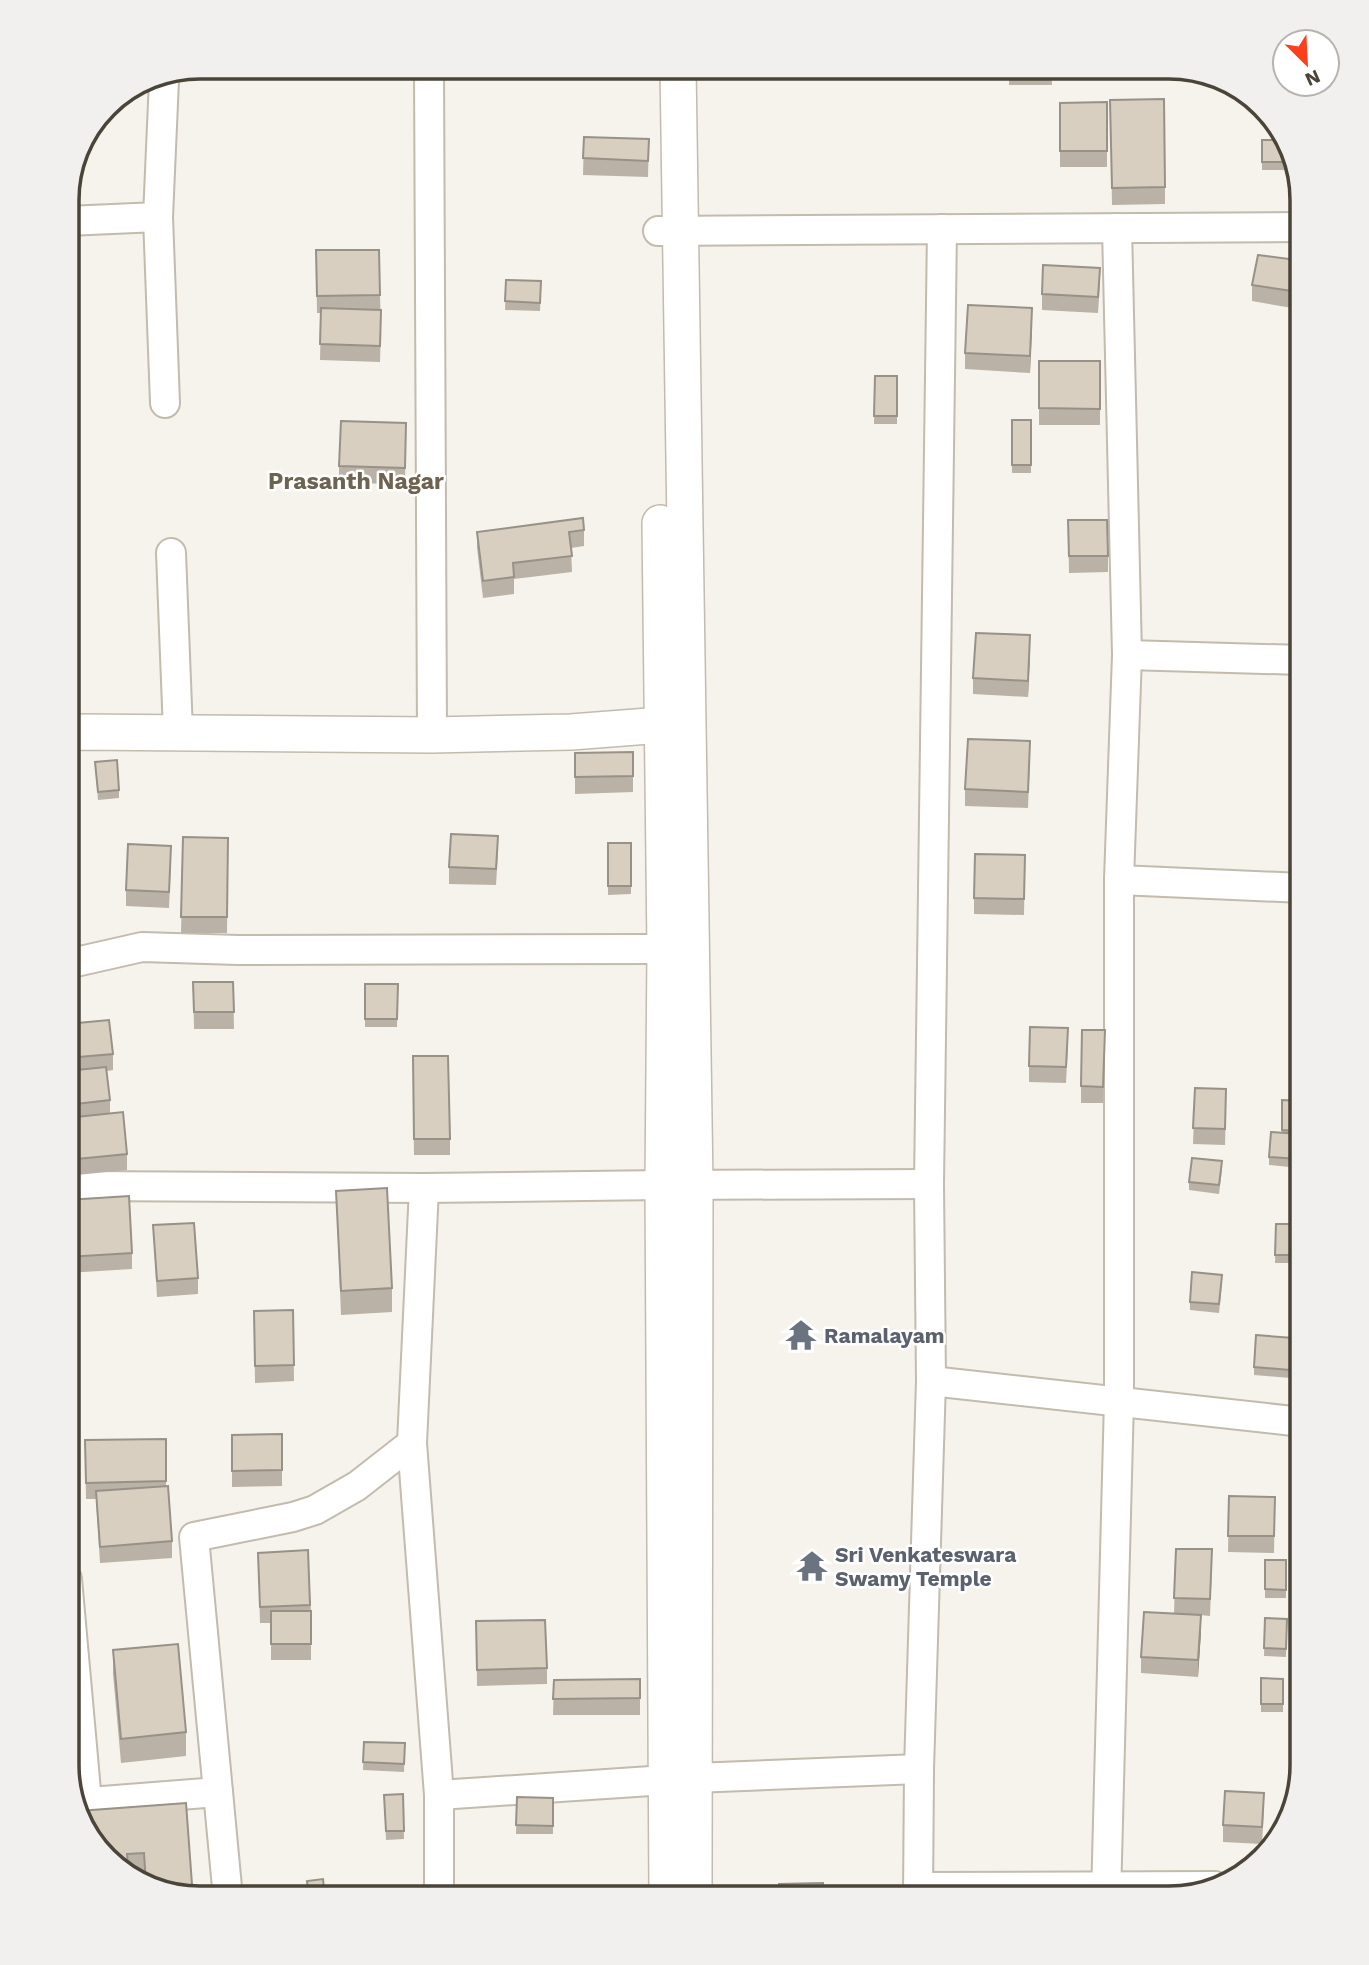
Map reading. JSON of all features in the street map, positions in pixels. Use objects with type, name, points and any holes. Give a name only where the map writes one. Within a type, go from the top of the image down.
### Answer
[{"type":"street","points":[[429,79],[432,735]]},
{"type":"street","points":[[656,79],[669,231],[679,1184],[680,1779],[668,1886]]},
{"type":"street","points":[[677,79],[669,231],[662,725],[665,949],[679,1184]]},
{"type":"street","points":[[163,85],[159,217],[165,403]]},
{"type":"street","points":[[79,220],[159,217]]},
{"type":"street","points":[[669,231],[1290,227]]},
{"type":"street","points":[[1107,1886],[1119,1401],[1119,880],[1127,655],[1117,228]]},
{"type":"street","points":[[919,1886],[919,1769],[931,1381],[929,1184],[942,229]]},
{"type":"street","points":[[172,553],[178,732]]},
{"type":"street","points":[[1127,655],[1290,660]]},
{"type":"street","points":[[79,732],[432,735],[571,732],[662,725]]},
{"type":"street","points":[[1119,880],[1290,887]]},
{"type":"street","points":[[79,961],[142,947],[238,950],[665,949]]},
{"type":"street","points":[[79,1187],[424,1188],[929,1184]]},
{"type":"street","points":[[424,1188],[412,1443],[439,1795],[439,1886]]},
{"type":"street","points":[[931,1381],[1290,1421]]},
{"type":"street","points":[[227,1886],[194,1537],[315,1510],[357,1486],[412,1443]]},
{"type":"street","points":[[79,1760],[81,1785]]},
{"type":"street","points":[[439,1795],[680,1779],[919,1769]]},
{"type":"street","points":[[680,1779],[693,1886]]},
{"type":"street","points":[[85,1802],[218,1792]]},
{"type":"building","points":[[1164,99],[1165,187],[1112,188],[1110,100]]},
{"type":"building","points":[[1107,102],[1107,151],[1060,151],[1060,103]]},
{"type":"building","points":[[584,137],[649,139],[648,161],[583,158]]},
{"type":"building","points":[[1262,140],[1274,140],[1284,162],[1262,162]]},
{"type":"building","points":[[316,250],[379,250],[380,295],[317,296]]},
{"type":"building","points":[[1258,255],[1290,259],[1290,291],[1252,285]]},
{"type":"building","points":[[1043,265],[1100,268],[1098,297],[1042,294]]},
{"type":"building","points":[[506,280],[541,281],[540,303],[505,301]]},
{"type":"building","points":[[968,305],[1032,308],[1030,356],[965,353]]},
{"type":"building","points":[[321,308],[381,310],[380,346],[320,344]]},
{"type":"building","points":[[1039,361],[1100,361],[1100,409],[1039,408]]},
{"type":"building","points":[[875,376],[897,376],[897,416],[874,416]]},
{"type":"building","points":[[1012,420],[1031,420],[1031,465],[1012,465]]},
{"type":"building","points":[[341,421],[406,423],[405,468],[339,466]]},
{"type":"building","points":[[583,518],[584,530],[569,532],[572,556],[513,563],[514,577],[483,581],[477,532]]},
{"type":"building","points":[[1068,520],[1107,520],[1108,556],[1069,556]]},
{"type":"building","points":[[976,633],[1030,635],[1028,681],[973,678]]},
{"type":"building","points":[[968,739],[1030,741],[1028,792],[965,789]]},
{"type":"building","points":[[633,752],[633,776],[575,777],[575,753]]},
{"type":"building","points":[[117,760],[119,790],[98,792],[95,762]]},
{"type":"building","points":[[451,834],[498,836],[496,869],[449,867]]},
{"type":"building","points":[[183,837],[228,838],[227,917],[181,917]]},
{"type":"building","points":[[608,843],[631,843],[631,886],[608,886]]},
{"type":"building","points":[[128,844],[171,846],[169,892],[126,890]]},
{"type":"building","points":[[975,854],[1025,855],[1024,899],[974,898]]},
{"type":"building","points":[[193,982],[233,982],[234,1012],[194,1012]]},
{"type":"building","points":[[365,984],[398,984],[397,1019],[365,1019]]},
{"type":"building","points":[[109,1020],[113,1054],[79,1057],[79,1023]]},
{"type":"building","points":[[1030,1027],[1068,1028],[1066,1067],[1029,1066]]},
{"type":"building","points":[[1082,1030],[1105,1030],[1103,1087],[1081,1086]]},
{"type":"building","points":[[413,1056],[448,1056],[450,1139],[414,1139]]},
{"type":"building","points":[[106,1067],[110,1100],[79,1104],[79,1070]]},
{"type":"building","points":[[1195,1088],[1226,1089],[1225,1129],[1193,1128]]},
{"type":"building","points":[[1282,1100],[1290,1100],[1290,1130],[1282,1130]]},
{"type":"building","points":[[123,1112],[127,1154],[79,1159],[79,1117]]},
{"type":"building","points":[[1271,1132],[1290,1133],[1290,1158],[1269,1157]]},
{"type":"building","points":[[1192,1158],[1222,1161],[1219,1185],[1189,1182]]},
{"type":"building","points":[[387,1188],[392,1288],[341,1291],[336,1191]]},
{"type":"building","points":[[129,1196],[132,1253],[79,1256],[79,1199]]},
{"type":"building","points":[[194,1223],[198,1278],[157,1281],[153,1225]]},
{"type":"building","points":[[1276,1224],[1290,1224],[1290,1255],[1275,1255]]},
{"type":"building","points":[[1192,1272],[1222,1275],[1219,1304],[1190,1302]]},
{"type":"building","points":[[293,1310],[294,1365],[255,1366],[254,1311]]},
{"type":"building","points":[[1256,1335],[1290,1338],[1290,1370],[1254,1367]]},
{"type":"building","points":[[282,1434],[282,1470],[232,1471],[232,1435]]},
{"type":"building","points":[[166,1439],[166,1481],[86,1483],[85,1440]]},
{"type":"building","points":[[168,1486],[172,1541],[100,1547],[96,1491]]},
{"type":"building","points":[[1229,1496],[1275,1497],[1274,1536],[1228,1536]]},
{"type":"building","points":[[1176,1549],[1212,1549],[1210,1599],[1174,1598]]},
{"type":"building","points":[[308,1550],[310,1605],[260,1607],[258,1553]]},
{"type":"building","points":[[1265,1560],[1286,1560],[1286,1590],[1265,1589]]},
{"type":"building","points":[[271,1611],[311,1611],[311,1644],[271,1644]]},
{"type":"building","points":[[1144,1612],[1201,1615],[1198,1660],[1141,1657]]},
{"type":"building","points":[[1265,1618],[1287,1619],[1286,1649],[1264,1648]]},
{"type":"building","points":[[545,1620],[547,1668],[477,1670],[476,1621]]},
{"type":"building","points":[[178,1644],[186,1732],[121,1739],[113,1650]]},
{"type":"building","points":[[1261,1678],[1283,1679],[1283,1704],[1261,1704]]},
{"type":"building","points":[[640,1679],[640,1698],[553,1699],[554,1680]]},
{"type":"building","points":[[364,1742],[405,1743],[404,1764],[363,1762]]},
{"type":"building","points":[[1225,1791],[1264,1793],[1262,1827],[1223,1825]]},
{"type":"building","points":[[403,1794],[404,1831],[386,1831],[384,1795]]},
{"type":"building","points":[[517,1797],[553,1798],[553,1826],[516,1825]]},
{"type":"building","points":[[186,1803],[192,1886],[169,1882],[145,1873],[144,1853],[127,1854],[126,1861],[104,1839],[88,1810]]},
{"type":"building","points":[[323,1879],[324,1886],[308,1886],[307,1881]]},
{"type":"building","points":[[823,1883],[823,1886],[779,1886]]},
{"type":"place","name":"Ramalayam","points":[[801,1335]]},
{"type":"place","name":"Sri Venkateswara Swamy Temple","points":[[812,1566]]},
{"type":"district","name":"Prasanth Nagar","points":[[356,481]]}]
